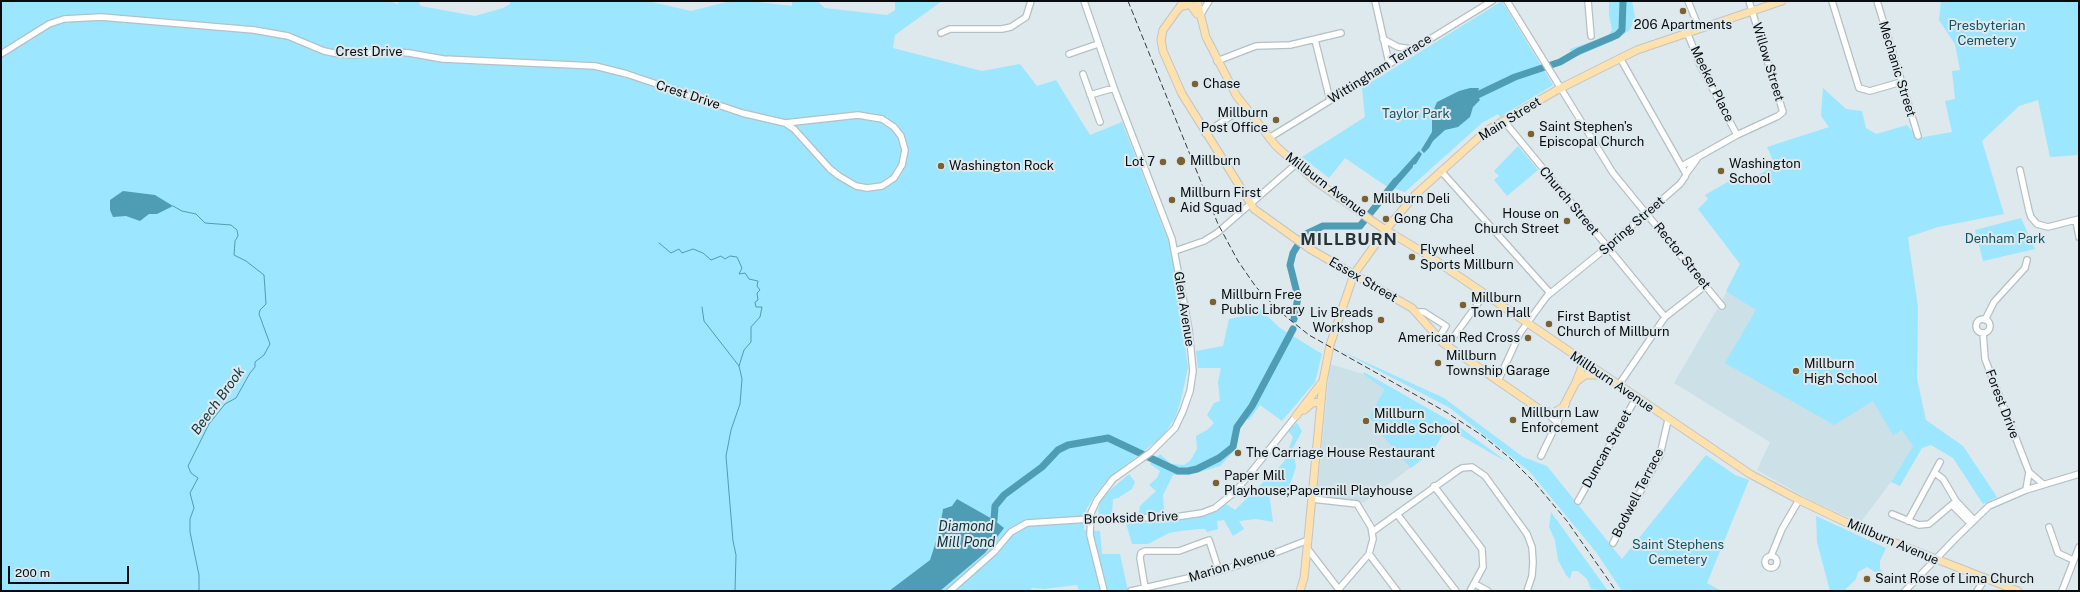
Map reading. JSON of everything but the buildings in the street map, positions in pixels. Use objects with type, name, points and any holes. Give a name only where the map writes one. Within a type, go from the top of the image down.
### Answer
[{"type":"main road","name":"Millburn Avenue","points":[[1197,1],[1206,37],[1217,61],[1245,108],[1269,138],[1295,164],[1374,222],[1426,254],[1668,420],[1750,474],[1798,500],[1862,530],[1935,560],[2018,591]]},
{"type":"main road","name":"Main Street","points":[[1300,591],[1304,578],[1323,381],[1330,346],[1354,274],[1386,230],[1413,197],[1440,171],[1486,132],[1561,88],[1620,58],[1687,32],[1782,1]]},
{"type":"main road","points":[[1182,4],[1192,4],[1206,37]]},
{"type":"main road","name":"Essex Street","points":[[1182,4],[1163,30],[1161,40],[1163,51],[1182,94],[1250,205],[1261,215],[1303,245],[1417,312],[1438,339],[1449,348],[1545,412]]},
{"type":"main road","points":[[1545,412],[1558,411],[1566,402],[1584,362]]},
{"type":"main road","points":[[1576,382],[1588,374],[1602,375]]},
{"type":"main road","name":"Brookside Drive","points":[[1296,416],[1323,381]]},
{"type":"main road","points":[[1310,398],[1321,400]]},
{"type":"main road","name":"Brookside Drive","points":[[1296,416],[1312,403],[1321,400]]},
{"type":"street","points":[[941,33],[950,29],[1002,29],[1014,26],[1026,17],[1031,1]]},
{"type":"street","name":"Glen Avenue","points":[[1084,1],[1114,88],[1164,218],[1175,251],[1189,330],[1193,381],[1178,422],[1170,434],[1151,452],[1108,485],[1097,500],[1090,519],[1090,535],[1104,591]]},
{"type":"street","points":[[1201,14],[1209,1]]},
{"type":"street","points":[[1375,1],[1390,63]]},
{"type":"street","name":"Wittingham Terrace","points":[[1269,138],[1492,1]]},
{"type":"street","name":"Rector Street","points":[[1507,1],[1613,173],[1722,306]]},
{"type":"street","points":[[1588,1],[1591,36]]},
{"type":"street","points":[[1688,1],[1699,28]]},
{"type":"street","points":[[1749,1],[1752,12]]},
{"type":"street","points":[[1832,1],[1858,85],[1862,90],[1870,91],[1901,82]]},
{"type":"street","name":"Mechanic Street","points":[[1877,1],[1918,136]]},
{"type":"street","name":"Willow Street","points":[[1682,166],[1737,135],[1778,116],[1783,112],[1752,12]]},
{"type":"street","name":"Crest Drive","points":[[1,54],[49,24],[64,19],[101,16],[254,30],[288,36],[324,51],[339,54],[354,55],[386,52],[410,53],[443,59],[595,66],[627,74],[742,113],[785,124]]},
{"type":"street","name":"Meeker Place","points":[[1687,32],[1700,65],[1737,135]]},
{"type":"street","points":[[1217,61],[1256,46],[1290,45],[1341,33]]},
{"type":"street","points":[[1383,39],[1398,47],[1413,49]]},
{"type":"street","points":[[1315,40],[1330,100]]},
{"type":"street","points":[[1069,54],[1098,44]]},
{"type":"street","points":[[1620,58],[1686,174]]},
{"type":"street","points":[[1083,74],[1100,122]]},
{"type":"street","points":[[1090,95],[1114,88]]},
{"type":"street","points":[[1205,132],[1245,108]]},
{"type":"street","points":[[858,115],[875,117],[891,124],[902,139],[905,150],[904,162],[897,175],[882,186],[863,188],[839,176],[794,129],[785,124],[858,115]]},
{"type":"street","name":"Church Street","points":[[1504,121],[1665,317]]},
{"type":"street","name":"Willow Street","points":[[1686,174],[1688,169],[1698,157]]},
{"type":"street","points":[[1175,251],[1214,236],[1295,164]]},
{"type":"street","points":[[2020,170],[2031,218],[2037,224],[2048,227],[2077,220],[2079,237]]},
{"type":"street","points":[[1440,171],[1550,293]]},
{"type":"street","name":"Spring Street","points":[[1498,381],[1520,333],[1550,293],[1608,247],[1647,213],[1680,184],[1686,174]]},
{"type":"street","name":"Forest Drive","points":[[1985,320],[1994,302],[2025,268],[2027,260]]},
{"type":"street","points":[[1618,386],[1665,317],[1706,285]]},
{"type":"street","points":[[1449,348],[1484,295]]},
{"type":"street","points":[[1417,312],[1424,312],[1446,326],[1438,339]]},
{"type":"street","name":"Forest Drive","points":[[1985,320],[1989,322],[1990,327],[1987,332],[1983,333],[1979,332],[1976,326],[1979,321],[1985,320]]},
{"type":"street","name":"Forest Drive","points":[[1983,333],[1984,350],[1988,367],[2029,472],[2043,484]]},
{"type":"street","name":"Duncan Street","points":[[1578,501],[1636,398]]},
{"type":"street","points":[[1541,456],[1558,423],[1566,402]]},
{"type":"street","name":"Essex Street","points":[[1545,412],[1558,423]]},
{"type":"street","name":"Brookside Drive","points":[[950,591],[994,552],[1018,526],[1033,522],[1175,517],[1202,513],[1215,508],[1236,491],[1296,416]]},
{"type":"street","name":"Bodwell Terrace","points":[[1613,543],[1660,455],[1668,420]]},
{"type":"street","points":[[1908,520],[1940,462]]},
{"type":"street","points":[[1372,532],[1434,486],[1457,471],[1467,466],[1477,469],[1485,476],[1520,521],[1530,540],[1533,554],[1533,569],[1527,591]]},
{"type":"street","points":[[2026,490],[2029,472]]},
{"type":"street","points":[[1935,473],[1943,479],[1954,503],[1972,522]]},
{"type":"street","points":[[1905,591],[1989,506],[2026,490],[2079,474]]},
{"type":"street","points":[[1434,486],[1482,549],[1483,567],[1470,591]]},
{"type":"street","points":[[1307,544],[1339,590],[1369,554],[1372,543],[1372,532],[1368,520],[1358,504],[1312,499]]},
{"type":"street","points":[[1771,556],[1782,529],[1798,500]]},
{"type":"street","points":[[1892,514],[1919,524],[1929,524],[1954,503]]},
{"type":"street","points":[[1397,514],[1456,591]]},
{"type":"street","points":[[2049,527],[2058,553],[2073,560]]},
{"type":"street","points":[[1149,589],[1140,558],[1141,553],[1145,551],[1179,551],[1209,540],[1219,571]]},
{"type":"street","name":"Marion Avenue","points":[[1131,591],[1149,589],[1219,571],[1307,544]]},
{"type":"street","points":[[2062,591],[2079,547]]},
{"type":"street","points":[[1369,554],[1397,591]]},
{"type":"street","points":[[1977,591],[1985,579]]},
{"type":"street","points":[[1475,584],[1488,591]]},
{"type":"shaded area","name":"Millburn High School","points":[[1781,200],[1913,446],[1891,482],[1860,523],[1808,499],[1757,470],[1770,442],[1674,383],[1723,299],[1740,264]]},
{"type":"shaded area","name":"Millburn Middle School","points":[[1330,364],[1363,374],[1384,388],[1379,399],[1433,451],[1363,503],[1317,494]]},
{"type":"green space","points":[[1,1],[388,1],[398,4],[399,1],[418,1],[421,6],[475,16],[503,8],[510,4],[510,1],[647,1],[691,11],[731,1],[749,1],[792,6],[792,1],[817,1],[825,8],[887,15],[895,10],[895,1],[942,1],[895,35],[893,48],[982,71],[1020,64],[1037,86],[1056,80],[1090,135],[1122,122],[1173,253],[1188,368],[1180,404],[1175,418],[1163,436],[1107,480],[1086,510],[1084,530],[1100,531],[1102,554],[1120,554],[1128,591],[1079,591],[1077,585],[1044,589],[1032,588],[1030,591],[940,591],[985,553],[994,520],[982,514],[952,506],[943,509],[939,532],[930,560],[889,591],[1,591]]},
{"type":"green space","name":"Taylor Park","points":[[1502,1],[1553,85],[1500,117],[1498,114],[1482,123],[1405,192],[1386,186],[1345,158],[1329,178],[1302,157],[1365,117],[1362,88]]},
{"type":"green space","points":[[1609,1],[1632,1],[1635,17],[1630,30],[1613,41],[1573,58],[1570,49],[1608,36],[1612,30],[1609,14]]},
{"type":"green space","name":"Presbyterian Cemetery","points":[[1941,1],[2079,1],[2079,155],[2050,157],[2038,100],[2019,106],[1982,141],[2004,214],[1938,227],[1908,237],[1918,307],[1917,379],[1926,420],[1963,446],[1997,497],[1983,504],[1953,458],[1931,445],[1922,448],[1900,486],[1891,482],[1913,446],[1902,430],[1893,435],[1873,401],[1834,425],[1725,363],[1756,310],[1726,291],[1740,264],[1698,209],[1708,199],[1705,195],[1738,176],[1743,184],[1775,165],[1767,147],[1829,127],[1821,116],[1823,88],[1846,109],[1862,111],[1866,128],[1876,134],[1907,125],[1918,138],[1952,132],[1945,101],[1955,99],[1952,71],[1960,70],[1955,44],[1939,20]]},
{"type":"green space","points":[[1518,146],[1538,170],[1507,196],[1494,180],[1499,176],[1494,171]]},
{"type":"green space","name":"Denham Park","points":[[2021,218],[2035,249],[1983,261],[1975,230]]},
{"type":"green space","points":[[1258,307],[1280,328],[1322,354],[1315,382],[1282,421],[1260,405],[1249,420],[1246,418],[1242,423],[1233,452],[1220,466],[1189,475],[1173,475],[1163,495],[1164,509],[1161,515],[1139,513],[1140,506],[1156,491],[1149,485],[1157,478],[1160,471],[1150,464],[1160,454],[1171,464],[1184,465],[1190,461],[1197,449],[1196,436],[1207,430],[1214,423],[1207,415],[1214,403],[1220,401],[1218,382],[1221,368],[1198,368],[1196,351],[1223,346],[1229,319],[1248,315]]},
{"type":"green space","name":"Saint Stephens Cemetery","points":[[1339,350],[1444,398],[1523,457],[1547,466],[1622,559],[1706,455],[1735,475],[1749,480],[1707,583],[1721,591],[1622,591],[1596,552],[1530,472],[1450,408]]},
{"type":"green space","points":[[1364,372],[1457,425],[1507,462],[1447,428],[1433,451],[1411,468],[1375,427],[1370,417],[1384,389],[1363,374]]},
{"type":"green space","points":[[1297,423],[1302,431],[1293,448],[1296,467],[1288,490],[1277,487],[1269,493],[1273,522],[1256,519],[1239,521],[1244,529],[1233,536],[1224,520],[1217,521],[1218,529],[1207,532],[1205,529],[1180,531],[1169,533],[1148,544],[1132,544],[1126,523],[1165,522],[1202,516],[1226,504],[1235,510],[1284,462],[1293,437],[1288,431]]},
{"type":"green space","points":[[1129,474],[1135,482],[1132,489],[1118,498],[1113,499],[1112,514],[1099,514],[1098,510],[1102,497]]},
{"type":"green space","points":[[1551,512],[1608,591],[1591,589],[1587,579],[1578,571],[1572,571],[1570,579],[1566,575],[1558,560],[1555,540],[1549,527]]},
{"type":"green space","points":[[1816,516],[1886,548],[1880,561],[1880,569],[1884,573],[1880,579],[1877,573],[1867,567],[1858,572],[1856,579],[1844,591],[1830,591],[1817,542]]},
{"type":"water","points":[[1470,88],[1479,88],[1477,95],[1480,100],[1473,107],[1470,117],[1458,127],[1445,130],[1433,141],[1424,153],[1421,150],[1432,132],[1432,114],[1437,102],[1459,91]]},
{"type":"water","points":[[1419,151],[1422,154],[1416,164],[1413,165],[1413,167],[1400,182],[1391,188],[1392,181]]},
{"type":"water","points":[[123,191],[155,195],[173,206],[157,214],[149,214],[140,221],[126,216],[113,217],[110,210],[110,200]]},
{"type":"water","name":"Diamond Mill Pond","points":[[957,499],[994,520],[1004,528],[985,553],[940,591],[889,591],[930,560],[939,532],[943,509],[952,506]]},
{"type":"waterway","points":[[1469,99],[1515,77],[1560,62],[1579,51],[1617,35],[1622,30],[1623,1]]},
{"type":"waterway","points":[[1294,319],[1298,297],[1290,265],[1293,253],[1304,235],[1323,226],[1360,226],[1396,181]]},
{"type":"waterway","name":"Beech Brook","points":[[173,206],[182,211],[196,214],[205,223],[231,225],[237,230],[238,236],[235,241],[234,255],[246,261],[264,275],[266,304],[260,310],[259,314],[270,344],[264,355],[255,362],[255,367],[236,398],[225,404],[209,424],[188,466],[191,473],[198,478],[190,493],[194,508],[190,519],[190,532],[199,575],[199,591]]},
{"type":"waterway","points":[[659,243],[671,253],[679,249],[682,253],[693,249],[703,253],[711,260],[721,256],[725,259],[730,256],[737,257],[742,268],[739,274],[745,273],[749,279],[758,281],[757,286],[760,290],[757,293],[758,300],[755,302],[756,307],[762,307],[760,317],[751,327],[751,342],[744,350],[739,366]]},
{"type":"waterway","points":[[702,307],[704,321],[739,366],[742,379],[740,404],[731,430],[726,456],[733,541],[736,555],[735,591]]},
{"type":"waterway","points":[[989,527],[994,520],[995,506],[1004,495],[1042,467],[1058,450],[1068,445],[1108,438],[1178,471],[1197,469],[1219,458],[1233,447],[1237,427],[1252,406],[1293,329]]},
{"type":"railway","points":[[1128,1],[1218,224],[1238,261],[1256,287],[1279,311],[1309,335],[1446,412],[1483,436],[1511,459],[1535,483],[1567,521],[1616,591]]},
{"type":"place","name":"206 Apartments","points":[[1683,11]]},
{"type":"place","name":"Chase","points":[[1195,84]]},
{"type":"place","name":"Millburn Post Office","points":[[1276,120]]},
{"type":"place","name":"Saint Stephen's Episcopal Church","points":[[1531,134]]},
{"type":"place","name":"Millburn","points":[[1181,161]]},
{"type":"place","name":"Lot 7","points":[[1163,162]]},
{"type":"place","name":"Washington Rock","points":[[941,166]]},
{"type":"place","name":"Washington School","points":[[1721,171]]},
{"type":"place","name":"Millburn Deli","points":[[1365,199]]},
{"type":"place","name":"Millburn First Aid Squad","points":[[1172,200]]},
{"type":"place","name":"Gong Cha","points":[[1386,219]]},
{"type":"place","name":"House on Church Street","points":[[1567,221]]},
{"type":"place","name":"Flywheel Sports Millburn","points":[[1412,257]]},
{"type":"place","name":"Millburn Free Public Library","points":[[1213,302]]},
{"type":"place","name":"Millburn Town Hall","points":[[1463,305]]},
{"type":"place","name":"Liv Breads Workshop","points":[[1381,320]]},
{"type":"place","name":"First Baptist Church of Millburn","points":[[1549,324]]},
{"type":"place","name":"American Red Cross","points":[[1528,338]]},
{"type":"place","name":"Millburn Township Garage","points":[[1438,363]]},
{"type":"place","name":"Millburn High School","points":[[1796,371]]},
{"type":"place","name":"Millburn Law Enforcement","points":[[1513,420]]},
{"type":"place","name":"Millburn Middle School","points":[[1366,421]]},
{"type":"place","name":"The Carriage House Restaurant","points":[[1238,453]]},
{"type":"place","name":"Paper Mill Playhouse;Papermill Playhouse","points":[[1216,483]]},
{"type":"place","name":"Saint Rose of Lima Church","points":[[1867,579]]},
{"type":"district","name":"MILLBURN","points":[[1349,240]]}]
